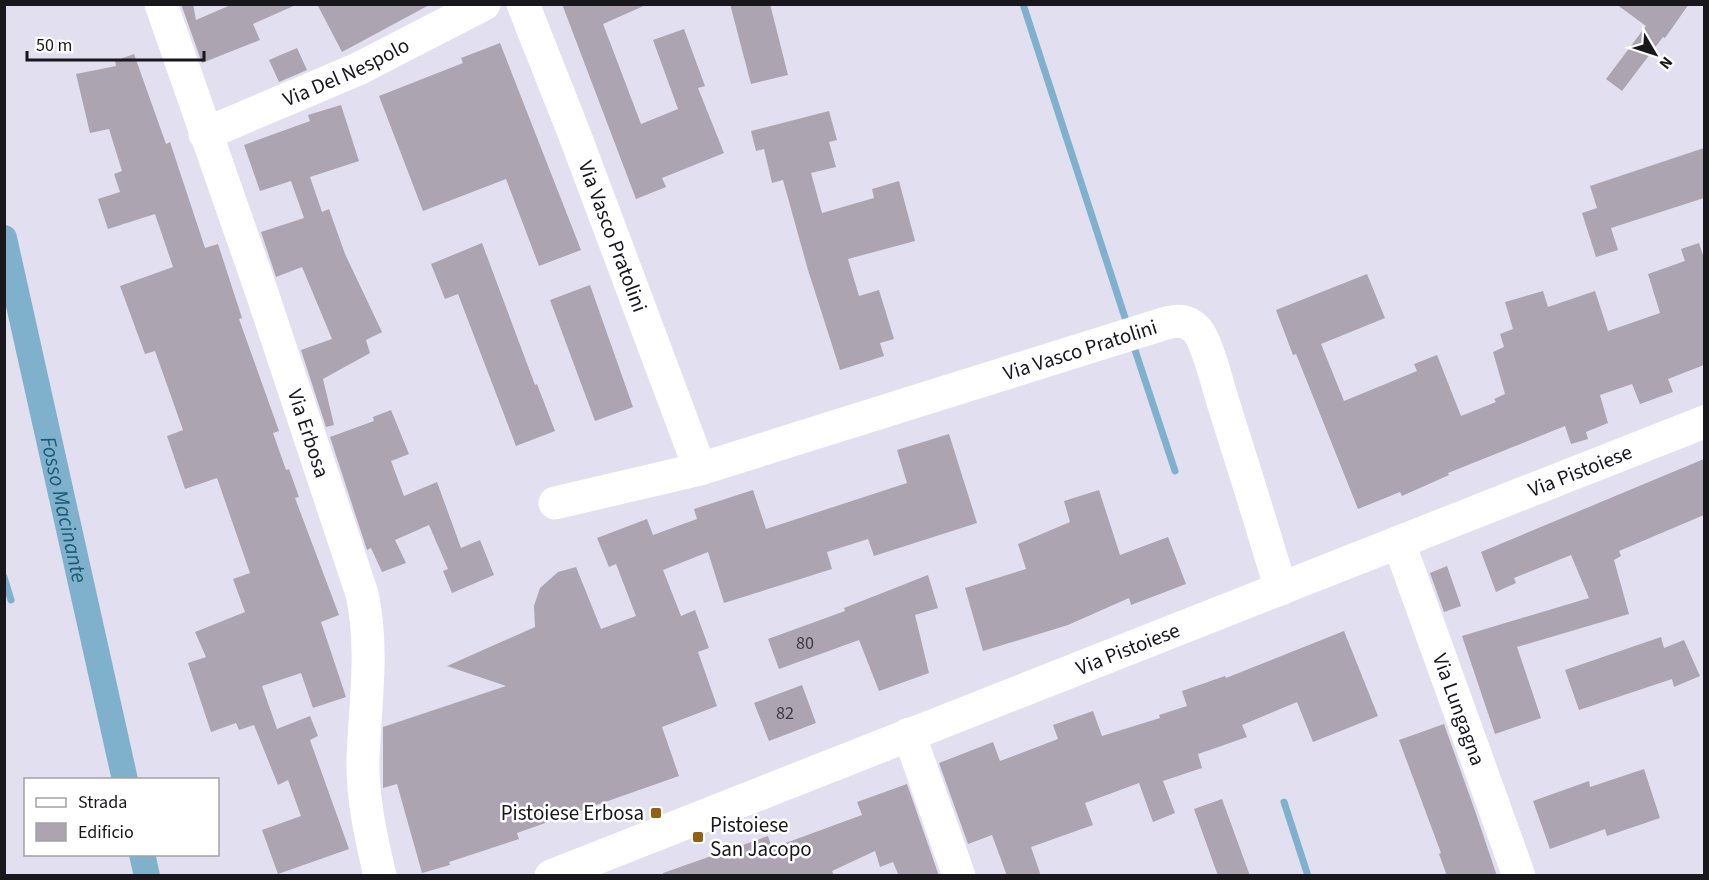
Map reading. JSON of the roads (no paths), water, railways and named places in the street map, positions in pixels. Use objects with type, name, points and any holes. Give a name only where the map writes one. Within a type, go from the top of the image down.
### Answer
[{"type":"street","name":"Via Erbosa","points":[[161,4],[262,293],[362,594],[367,623],[369,671],[363,760],[369,829],[380,876]]},
{"type":"street","name":"Via Del Nespolo","points":[[205,134],[358,69],[484,4]]},
{"type":"street","name":"Via Vasco Pratolini","points":[[523,4],[700,469]]},
{"type":"street","name":"Via Vasco Pratolini","points":[[555,503],[700,469],[1178,320],[1190,325],[1201,336],[1281,589]]},
{"type":"street","name":"Via Pistoiese","points":[[550,876],[1704,422]]},
{"type":"street","name":"Via Lungagna","points":[[1400,543],[1519,876]]},
{"type":"street","points":[[909,734],[959,876]]},
{"type":"waterway","points":[[1023,4],[1128,327]]},
{"type":"waterway","name":"Fosso Macinante","points":[[4,238],[125,778]]},
{"type":"waterway","points":[[1133,344],[1175,471]]},
{"type":"waterway","points":[[4,577],[11,600]]},
{"type":"waterway","points":[[1284,802],[1308,876]]},
{"type":"waterway","name":"Fosso Macinante","points":[[142,856],[147,876]]},
{"type":"place","name":"Pistoiese Erbosa","points":[[656,813]]},
{"type":"place","name":"Pistoiese San Jacopo","points":[[698,837]]}]
